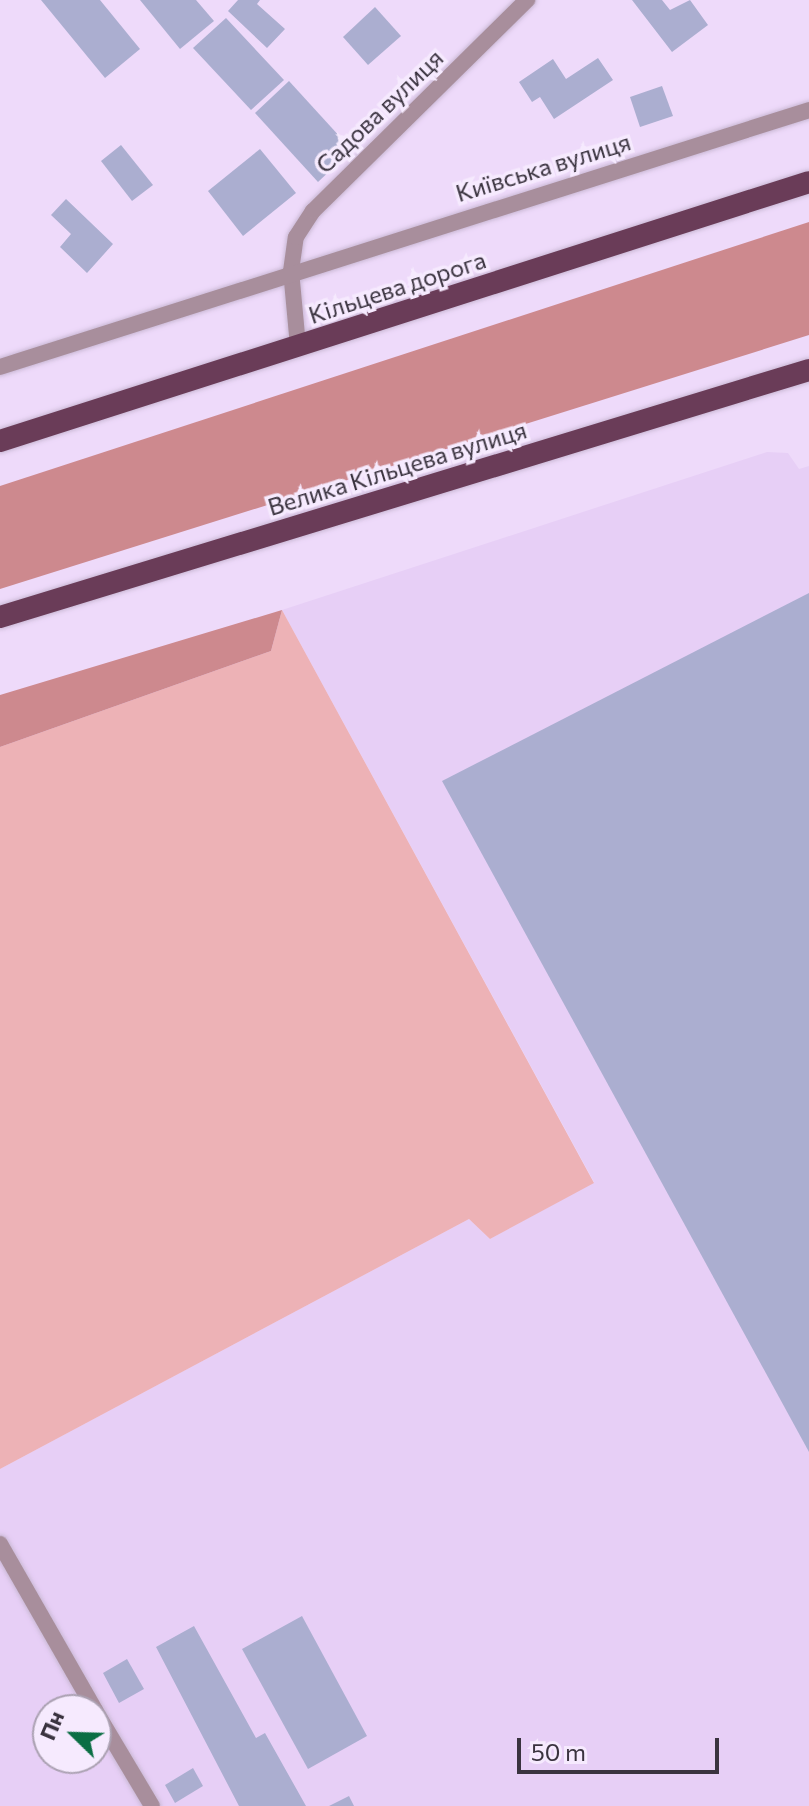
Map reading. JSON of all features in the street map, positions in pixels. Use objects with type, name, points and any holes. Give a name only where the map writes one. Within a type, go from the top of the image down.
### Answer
[{"type":"highway","name":"Кільцева дорога","points":[[0,441],[809,182]]},
{"type":"highway","name":"Велика Кільцева вулиця","points":[[0,617],[809,370]]},
{"type":"street","name":"Садова вулиця","points":[[298,346],[291,271],[296,237],[313,211],[527,0]]},
{"type":"street","name":"Київська вулиця","points":[[291,271],[809,110]]},
{"type":"street","points":[[0,367],[291,271]]},
{"type":"street","points":[[0,1544],[86,1694]]},
{"type":"street","points":[[112,1738],[152,1806]]},
{"type":"shaded area","points":[[809,222],[809,335],[0,589],[0,486]]},
{"type":"shaded area","points":[[767,452],[788,453],[799,469],[809,466],[809,1806],[0,1806],[0,1469],[469,1219],[490,1239],[594,1182],[282,610]]},
{"type":"shaded area","points":[[282,610],[594,1183],[490,1239],[469,1219],[0,1469],[0,747],[271,651]]},
{"type":"shaded area","points":[[282,610],[271,651],[0,747],[0,695]]},
{"type":"building","points":[[41,0],[100,0],[140,49],[105,78]]},
{"type":"building","points":[[140,0],[196,0],[214,21],[180,49]]},
{"type":"building","points":[[238,0],[260,0],[257,4],[285,29],[267,48],[228,11]]},
{"type":"building","points":[[632,0],[662,0],[670,10],[690,0],[708,25],[672,52]]},
{"type":"building","points":[[375,7],[401,36],[368,65],[343,37]]},
{"type":"building","points":[[226,18],[284,80],[251,110],[193,48]]},
{"type":"building","points":[[598,58],[613,80],[554,119],[540,97],[532,102],[519,82],[553,59],[566,79]]},
{"type":"building","points":[[289,81],[352,150],[318,182],[255,113]]},
{"type":"building","points":[[662,86],[673,116],[640,127],[630,97]]},
{"type":"building","points":[[121,145],[153,185],[132,201],[101,161]]},
{"type":"building","points":[[260,149],[296,193],[243,236],[208,191]]},
{"type":"building","points":[[66,199],[113,244],[87,273],[60,247],[71,234],[51,215]]},
{"type":"building","points":[[809,593],[809,1452],[442,781]]},
{"type":"building","points":[[302,1616],[367,1736],[308,1769],[242,1649]]},
{"type":"building","points":[[194,1626],[256,1738],[265,1733],[306,1806],[239,1806],[156,1647]]},
{"type":"building","points":[[127,1659],[144,1689],[119,1703],[103,1673]]},
{"type":"building","points":[[193,1768],[203,1786],[175,1803],[165,1785]]},
{"type":"building","points":[[349,1796],[354,1806],[329,1806]]}]
